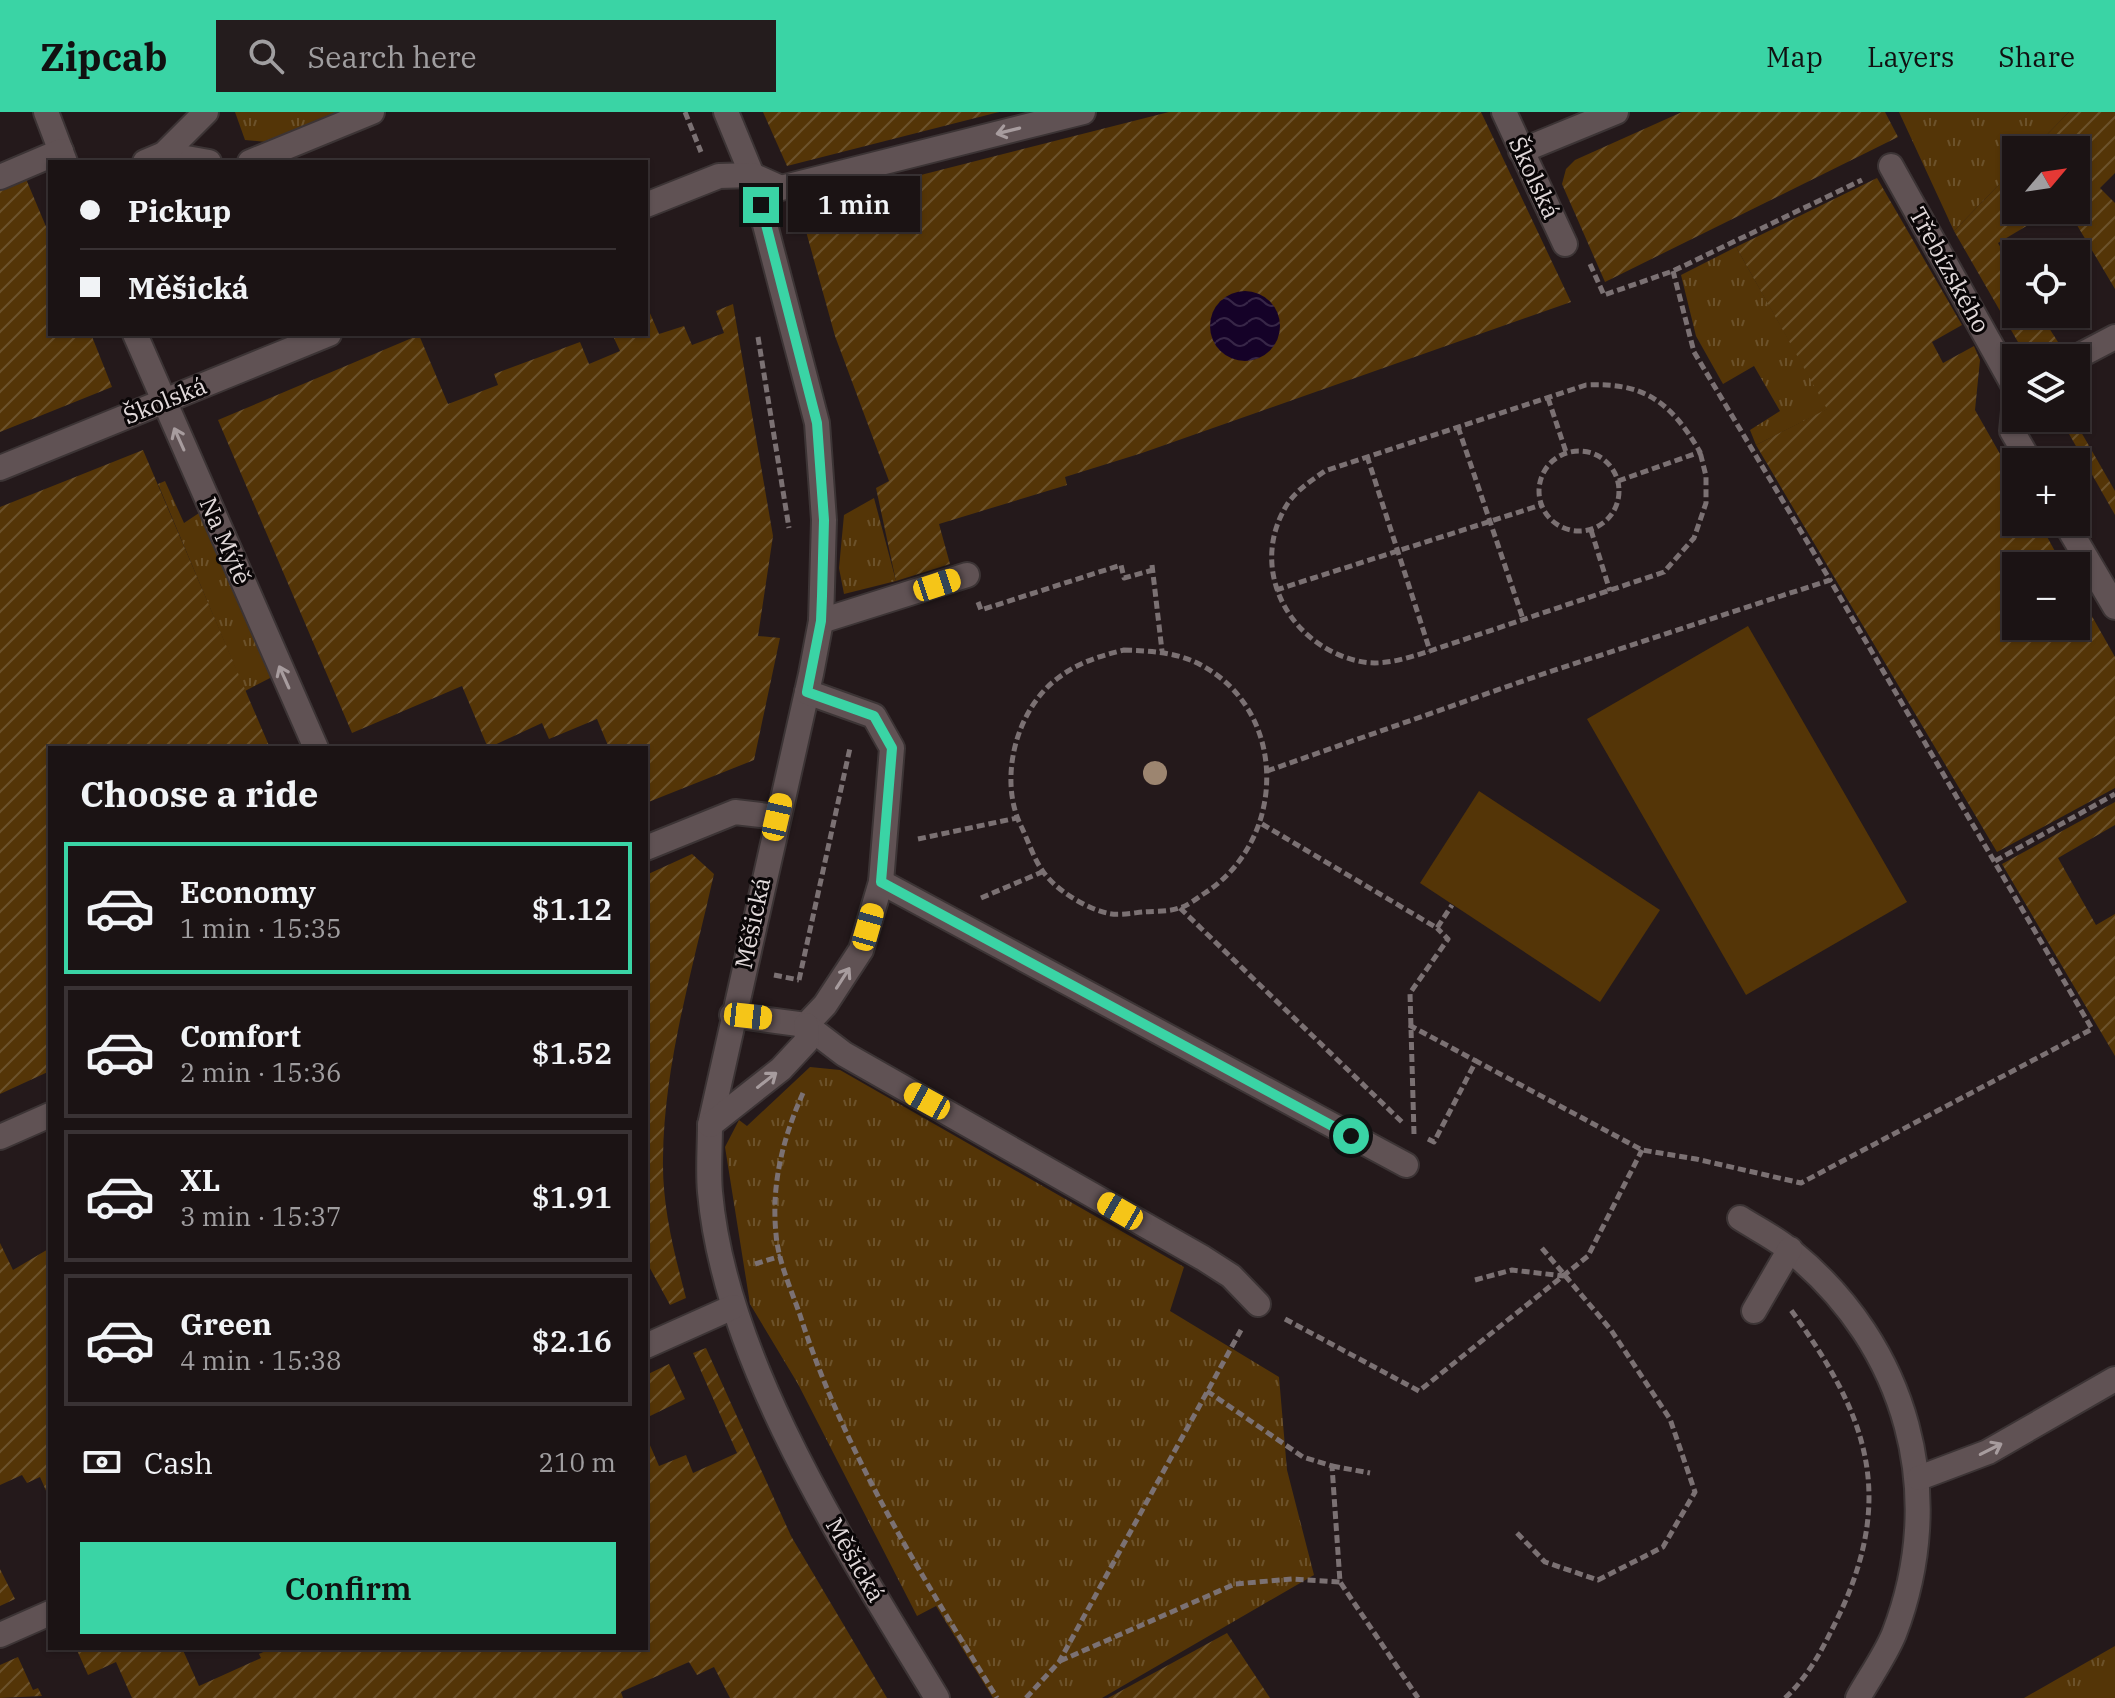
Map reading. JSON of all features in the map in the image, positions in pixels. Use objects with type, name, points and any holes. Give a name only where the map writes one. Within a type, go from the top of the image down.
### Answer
[{"type":"street","points":[[46,112],[63,156]]},
{"type":"street","points":[[154,158],[206,112]]},
{"type":"street","points":[[255,160],[372,112]]},
{"type":"street","name":"Měšická","points":[[726,112],[752,175],[817,423],[824,520],[821,621],[710,1125],[710,1192],[733,1307],[793,1449],[937,1698]]},
{"type":"street","points":[[648,204],[712,178],[752,175],[781,188],[1083,112]]},
{"type":"street","name":"Školská","points":[[1504,112],[1521,151],[1575,248]]},
{"type":"street","points":[[1521,151],[1616,112]]},
{"type":"street","points":[[154,158],[182,160]]},
{"type":"street","points":[[0,177],[48,161]]},
{"type":"street","name":"Třebízského","points":[[1891,166],[2002,365]]},
{"type":"street","name":"Na Mýtě","points":[[136,336],[315,746]]},
{"type":"street","name":"Školská","points":[[0,468],[324,336]]},
{"type":"street","points":[[2090,350],[2115,337]]},
{"type":"street","points":[[2073,536],[2115,607]]},
{"type":"street","points":[[821,621],[967,575]]},
{"type":"street","points":[[710,1125],[781,1069],[807,1041],[806,1025],[825,1005],[861,950],[881,882],[892,748],[874,716],[807,692]]},
{"type":"street","points":[[648,847],[735,812],[777,817]]},
{"type":"street","points":[[881,882],[1406,1165]]},
{"type":"street","points":[[732,1015],[806,1025],[833,1047],[1203,1258],[1231,1276],[1258,1304]]},
{"type":"street","points":[[0,1137],[48,1116]]},
{"type":"street","points":[[1740,1218],[1790,1249],[1833,1290],[1884,1363],[1911,1429],[1919,1478],[1912,1571],[1893,1636],[1858,1698]]},
{"type":"street","points":[[1754,1311],[1790,1249]]},
{"type":"street","points":[[648,1345],[733,1307]]},
{"type":"street","points":[[1919,1478],[1988,1452],[2115,1379]]},
{"type":"street","points":[[0,1635],[48,1614]]},
{"type":"path","points":[[685,112],[712,178]]},
{"type":"path","points":[[1575,248],[1604,295],[1673,271],[1891,166]]},
{"type":"path","points":[[1409,1025],[1642,1150],[1801,1183],[2092,1029],[1694,352],[1673,271]]},
{"type":"path","points":[[758,333],[790,533]]},
{"type":"path","points":[[1618,383],[1651,395],[1682,420],[1700,452],[1706,476],[1706,503],[1694,538],[1664,572],[1397,661],[1359,662],[1323,647],[1290,619],[1276,590],[1272,562],[1277,530],[1288,504],[1304,485],[1325,471],[1367,456],[1548,398],[1586,385],[1618,383]]},
{"type":"path","points":[[1548,398],[1566,452]]},
{"type":"path","points":[[1458,427],[1524,619]]},
{"type":"path","points":[[1566,452],[1589,452],[1600,457],[1610,465],[1618,481],[1618,502],[1613,515],[1591,530],[1576,532],[1562,528],[1550,520],[1541,505],[1540,482],[1544,470],[1566,452]]},
{"type":"path","points":[[1618,481],[1700,452]]},
{"type":"path","points":[[1367,456],[1430,651]]},
{"type":"path","points":[[1276,590],[1541,505]]},
{"type":"path","points":[[1591,530],[1610,591]]},
{"type":"path","points":[[967,575],[981,610],[1121,565],[1124,578],[1152,567],[1162,651]]},
{"type":"path","points":[[1267,771],[1540,675],[1830,580]]},
{"type":"path","points":[[1124,650],[1162,651],[1202,665],[1234,692],[1257,727],[1267,771],[1262,824],[1238,865],[1215,886],[1180,908],[1109,914],[1076,901],[1042,872],[1017,818],[1010,780],[1015,743],[1031,708],[1047,689],[1088,659],[1124,650]]},
{"type":"path","points":[[799,980],[850,748]]},
{"type":"path","points":[[1995,861],[2115,794]]},
{"type":"path","points":[[908,896],[918,838],[1017,818]]},
{"type":"path","points":[[1262,824],[1437,928],[1448,939],[1410,993],[1414,1134],[1406,1165]]},
{"type":"path","points":[[944,915],[1042,872]]},
{"type":"path","points":[[1437,928],[1452,905]]},
{"type":"path","points":[[1180,908],[1414,1134],[1434,1142],[1476,1061]]},
{"type":"path","points":[[765,973],[799,980],[806,986]]},
{"type":"path","points":[[833,1047],[817,1063],[787,1128],[776,1180],[776,1235],[781,1256],[819,1376],[867,1478],[997,1698]]},
{"type":"path","points":[[1258,1304],[1419,1391],[1588,1256],[1642,1150]]},
{"type":"path","points":[[1517,1533],[1545,1562],[1598,1580],[1663,1547],[1695,1492],[1670,1419],[1611,1330],[1541,1247]]},
{"type":"path","points":[[1475,1280],[1512,1270],[1564,1276]]},
{"type":"path","points":[[1769,1289],[1785,1303],[1817,1346],[1851,1408],[1869,1470],[1871,1511],[1852,1588],[1806,1679],[1785,1698]]},
{"type":"path","points":[[1026,1698],[1059,1662],[1229,1348]]},
{"type":"path","points":[[1207,1391],[1303,1457],[1370,1473]]},
{"type":"path","points":[[1332,1466],[1340,1582],[1418,1698]]},
{"type":"path","points":[[1059,1662],[1235,1584],[1292,1579],[1340,1582]]},
{"type":"green space","points":[[235,112],[344,112],[267,142],[245,140]]},
{"type":"green space","points":[[763,112],[999,112],[787,166]]},
{"type":"green space","points":[[1169,112],[1481,112],[1571,302],[1142,453],[1065,477],[1067,485],[939,524],[950,564],[896,581],[876,488],[889,481],[835,336],[799,206]]},
{"type":"green space","points":[[1682,112],[1885,112],[1898,137],[1605,282],[1562,184],[1566,169],[1575,160]]},
{"type":"green space","points":[[1899,112],[2069,112],[2046,136],[2002,136],[2002,181],[1954,231]]},
{"type":"green space","points":[[2069,112],[2115,112],[2115,173],[2100,188],[2115,203],[2115,289],[2090,247],[2090,240],[2086,240],[2076,224],[2090,224],[2090,136],[2046,136]]},
{"type":"green space","points":[[1877,178],[1962,325],[1932,342],[1943,363],[1974,346],[1980,360],[1975,410],[2002,457],[2002,536],[2047,536],[2055,552],[2002,552],[2002,640],[2090,640],[2090,613],[2115,657],[2115,788],[1997,852],[1756,445],[1827,409],[1736,247]]},
{"type":"green space","points":[[26,179],[48,231],[48,336],[92,336],[112,387],[0,432],[0,190]]},
{"type":"green space","points":[[2002,181],[2002,224],[2030,224],[1998,243],[2002,250],[2002,314],[1954,231]]},
{"type":"green space","points":[[1736,247],[1828,409],[1756,445],[1750,430],[1780,411],[1754,366],[1723,384],[1696,336],[1681,275]]},
{"type":"green space","points":[[733,304],[773,536],[758,636],[780,638],[754,760],[648,802],[648,746],[608,746],[597,719],[549,739],[542,723],[487,746],[462,686],[352,733],[218,420],[417,336],[419,336],[448,404],[498,385],[494,374],[580,342],[589,364],[620,351],[613,336],[648,336],[648,309],[659,334],[684,326],[692,345],[724,333],[716,311]]},
{"type":"green space","points":[[2010,328],[2049,328],[2058,342],[2055,344],[2019,344]]},
{"type":"green space","points":[[2068,432],[2081,432],[2115,491],[2115,515],[2090,471],[2090,448],[2077,448]]},
{"type":"green space","points":[[143,450],[269,746],[48,746],[48,1072],[0,1094],[0,507]]},
{"type":"green space","points":[[165,481],[184,523],[199,513],[272,677],[245,691],[158,484]]},
{"type":"green space","points":[[874,498],[896,581],[844,594],[839,568],[844,515]]},
{"type":"green space","points":[[1748,626],[1907,902],[1746,995],[1587,719]]},
{"type":"green space","points":[[1479,791],[1660,910],[1600,1002],[1420,883]]},
{"type":"green space","points":[[2115,802],[2115,825],[2058,858],[2096,925],[2115,914],[2115,1056],[2002,864]]},
{"type":"green space","points":[[692,854],[714,874],[668,1087],[664,1194],[686,1298],[670,1305],[648,1265],[648,874]]},
{"type":"green space","points":[[810,1067],[840,1070],[1184,1267],[1170,1311],[1279,1377],[1287,1470],[1314,1575],[1102,1698],[993,1698],[936,1606],[917,1616],[798,1384],[750,1304],[725,1147],[739,1120],[747,1126]]},
{"type":"green space","points":[[0,1243],[13,1270],[48,1249],[48,1495],[40,1477],[27,1483],[22,1475],[0,1485]]},
{"type":"green space","points":[[706,1348],[791,1536],[887,1698],[730,1698],[714,1667],[697,1675],[689,1662],[621,1692],[623,1698],[132,1698],[116,1662],[88,1675],[77,1650],[183,1650],[199,1686],[261,1658],[259,1654],[268,1650],[648,1650],[648,1441],[659,1466],[686,1455],[693,1473],[737,1453],[693,1353]]},
{"type":"green space","points":[[669,1364],[685,1399],[648,1417],[648,1374]]},
{"type":"green space","points":[[0,1569],[15,1599],[0,1606]]},
{"type":"green space","points":[[1227,1633],[1270,1698],[1108,1698]]},
{"type":"green space","points":[[2115,1646],[2115,1698],[2024,1698]]},
{"type":"green space","points":[[18,1657],[33,1690],[38,1688],[42,1696],[0,1698],[0,1665]]},
{"type":"water","points":[[1245,291],[1264,297],[1274,307],[1280,326],[1274,345],[1264,355],[1245,361],[1226,355],[1216,345],[1210,326],[1216,307],[1226,297]]},
{"type":"route","points":[[761,205],[787,296],[817,423],[824,520],[822,596],[821,621],[807,692],[874,716],[892,748],[881,882],[1351,1136]]}]
